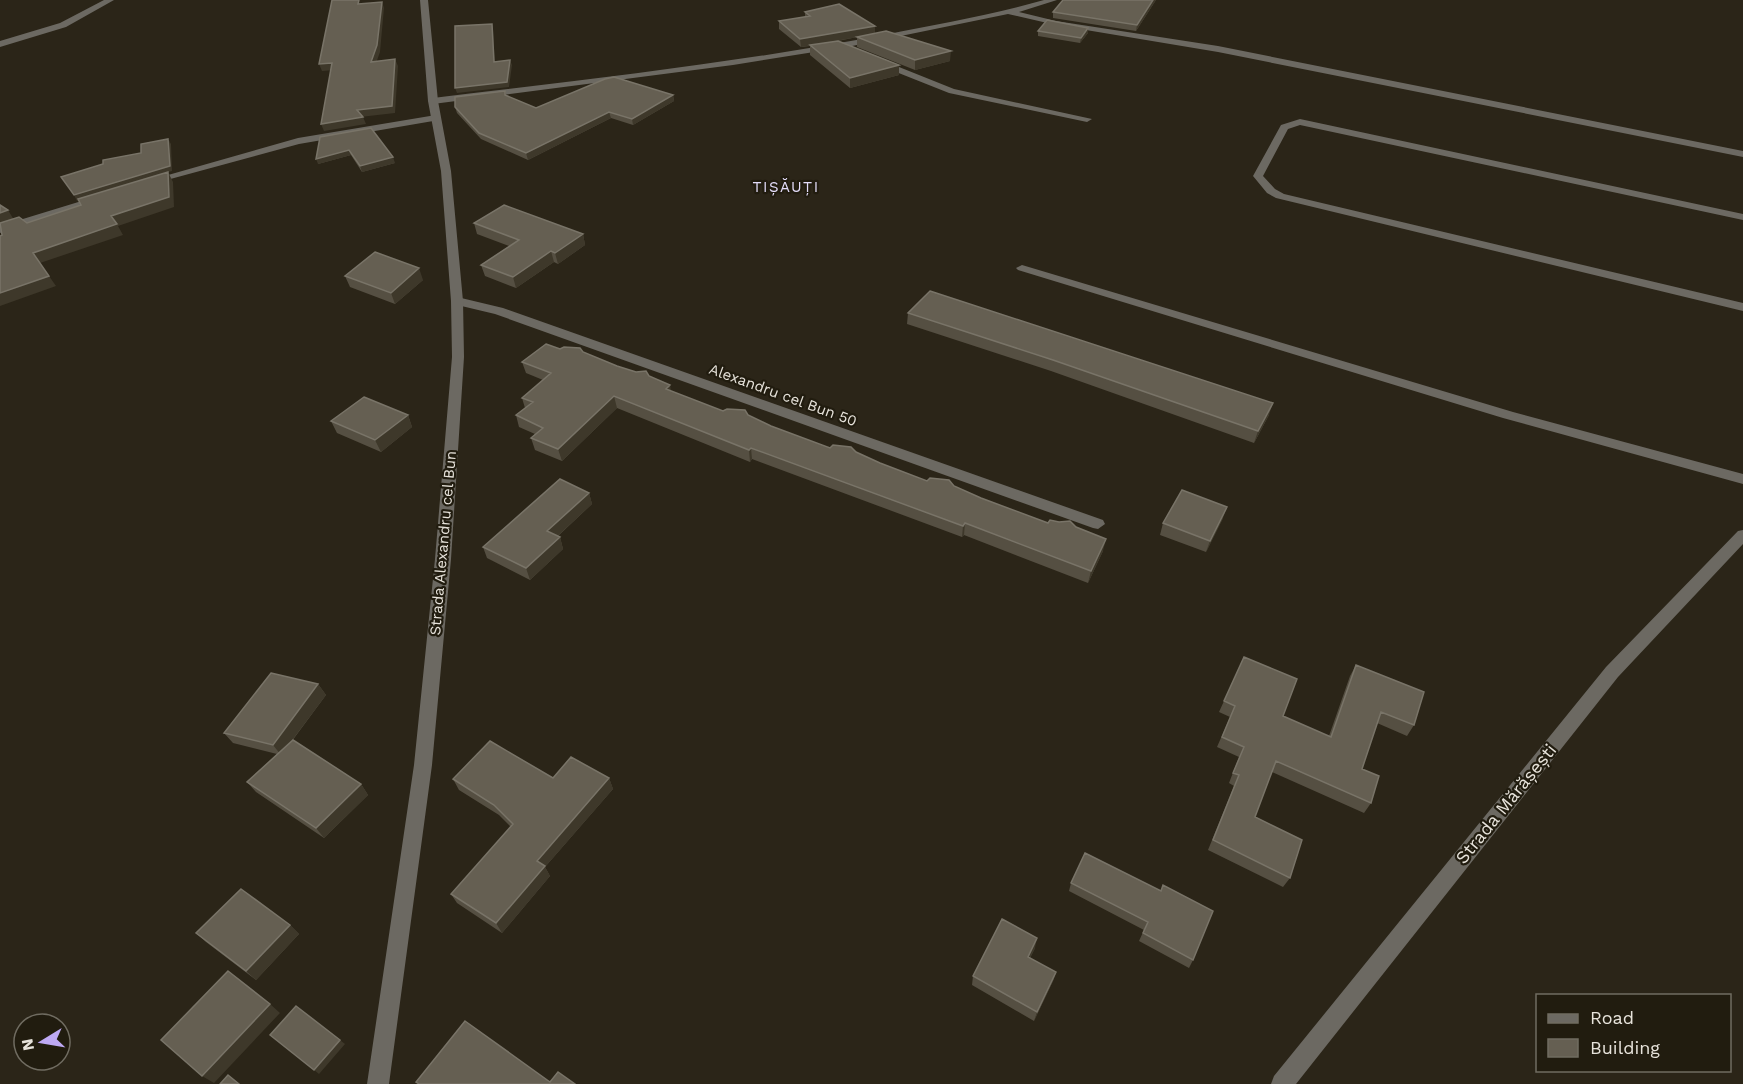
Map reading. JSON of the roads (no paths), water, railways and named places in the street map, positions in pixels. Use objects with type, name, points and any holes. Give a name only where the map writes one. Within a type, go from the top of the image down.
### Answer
[{"type":"street","points":[[0,44],[63,25],[110,0]]},
{"type":"street","name":"Strada Alexandru cel Bun","points":[[378,1084],[423,765],[443,559],[458,357],[457,301],[446,171],[433,101],[424,0]]},
{"type":"street","points":[[433,101],[694,69],[840,46],[1010,12],[1053,0]]},
{"type":"street","points":[[1010,12],[1056,23],[1218,49],[1743,154]]},
{"type":"street","points":[[840,46],[861,54]]},
{"type":"street","points":[[871,58],[952,91],[1087,119]]},
{"type":"street","points":[[143,184],[298,141],[436,118]]},
{"type":"street","points":[[1743,217],[1300,122],[1284,128],[1258,176],[1271,191],[1280,195],[1743,307]]},
{"type":"street","points":[[0,230],[110,195]]},
{"type":"street","points":[[1022,268],[1508,416],[1743,479]]},
{"type":"street","name":"Alexandru cel Bun 50","points":[[457,301],[499,311],[1098,524]]},
{"type":"street","name":"Strada Mărășești","points":[[1282,1084],[1612,672],[1741,541]]},
{"type":"district","name":"TIȘĂUȚI","points":[[786,187]]}]
